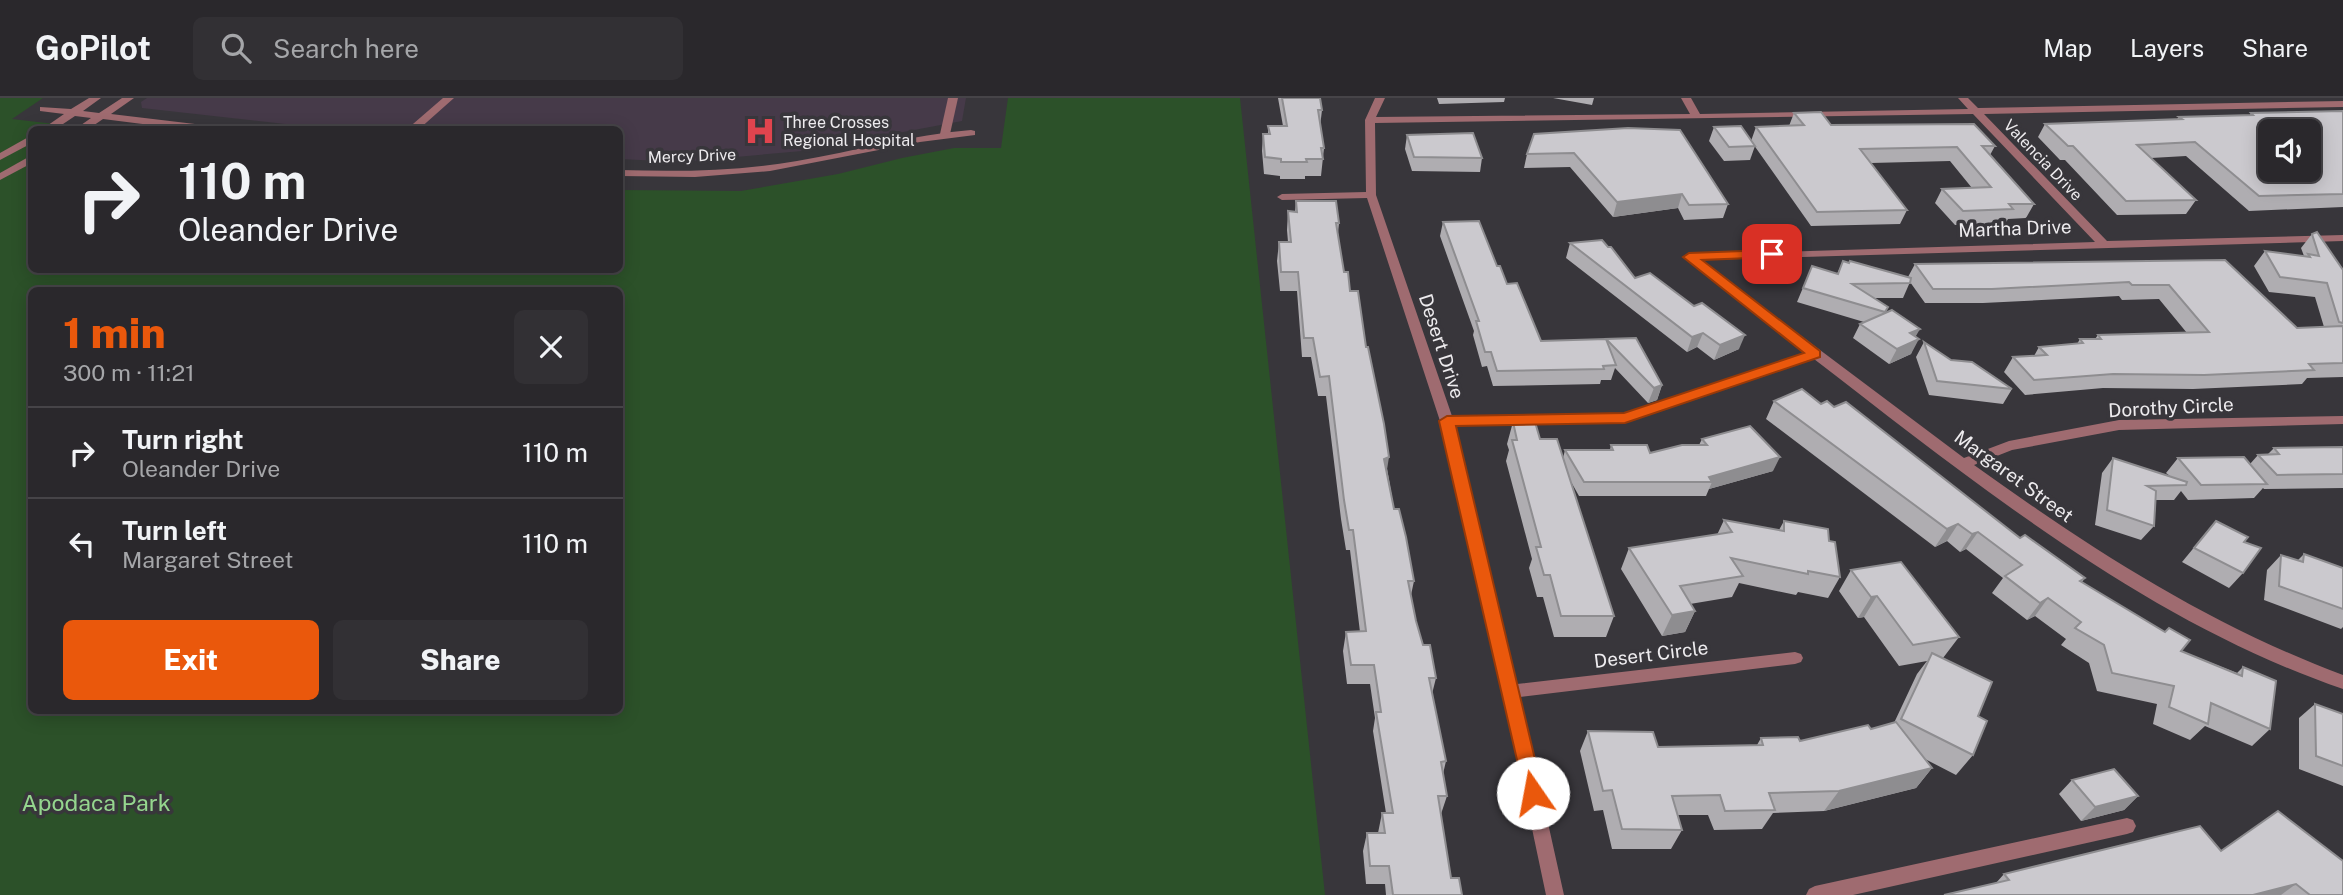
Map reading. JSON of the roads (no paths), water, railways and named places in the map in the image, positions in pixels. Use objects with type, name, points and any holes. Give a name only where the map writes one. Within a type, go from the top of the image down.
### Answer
[{"type":"street","points":[[52,126],[96,98]]},
{"type":"street","points":[[86,126],[129,98]]},
{"type":"street","points":[[416,126],[449,98]]},
{"type":"street","points":[[944,134],[953,98]]},
{"type":"street","name":"Desert Drive","points":[[1380,98],[1370,120],[1371,195],[1447,421],[1511,691],[1555,895]]},
{"type":"street","points":[[1686,98],[1697,117]]},
{"type":"street","name":"Valencia Drive","points":[[1962,98],[2102,243]]},
{"type":"street","points":[[1370,120],[1697,117],[2343,104]]},
{"type":"street","points":[[43,109],[186,126]]},
{"type":"street","name":"Mercy Drive","points":[[623,173],[704,173],[771,168],[944,134],[971,133]]},
{"type":"street","points":[[0,157],[28,140]]},
{"type":"street","points":[[0,177],[28,160]]},
{"type":"street","points":[[1282,197],[1371,195]]},
{"type":"street","name":"Martha Drive","points":[[1689,257],[2102,243],[2341,239]]},
{"type":"street","name":"Margaret Street","points":[[1689,257],[1815,354],[2074,544],[2173,606],[2246,643],[2343,682]]},
{"type":"street","points":[[1447,421],[1625,418],[1815,354]]},
{"type":"street","name":"Dorothy Circle","points":[[1963,464],[2009,446],[2119,425],[2343,420]]},
{"type":"street","name":"Desert Circle","points":[[1511,691],[1795,659]]},
{"type":"street","points":[[1815,895],[2127,826]]},
{"type":"place","name":"Three Crosses Regional Hospital","points":[[760,131]]},
{"type":"park label","name":"Apodaca Park","points":[[96,802]]}]
